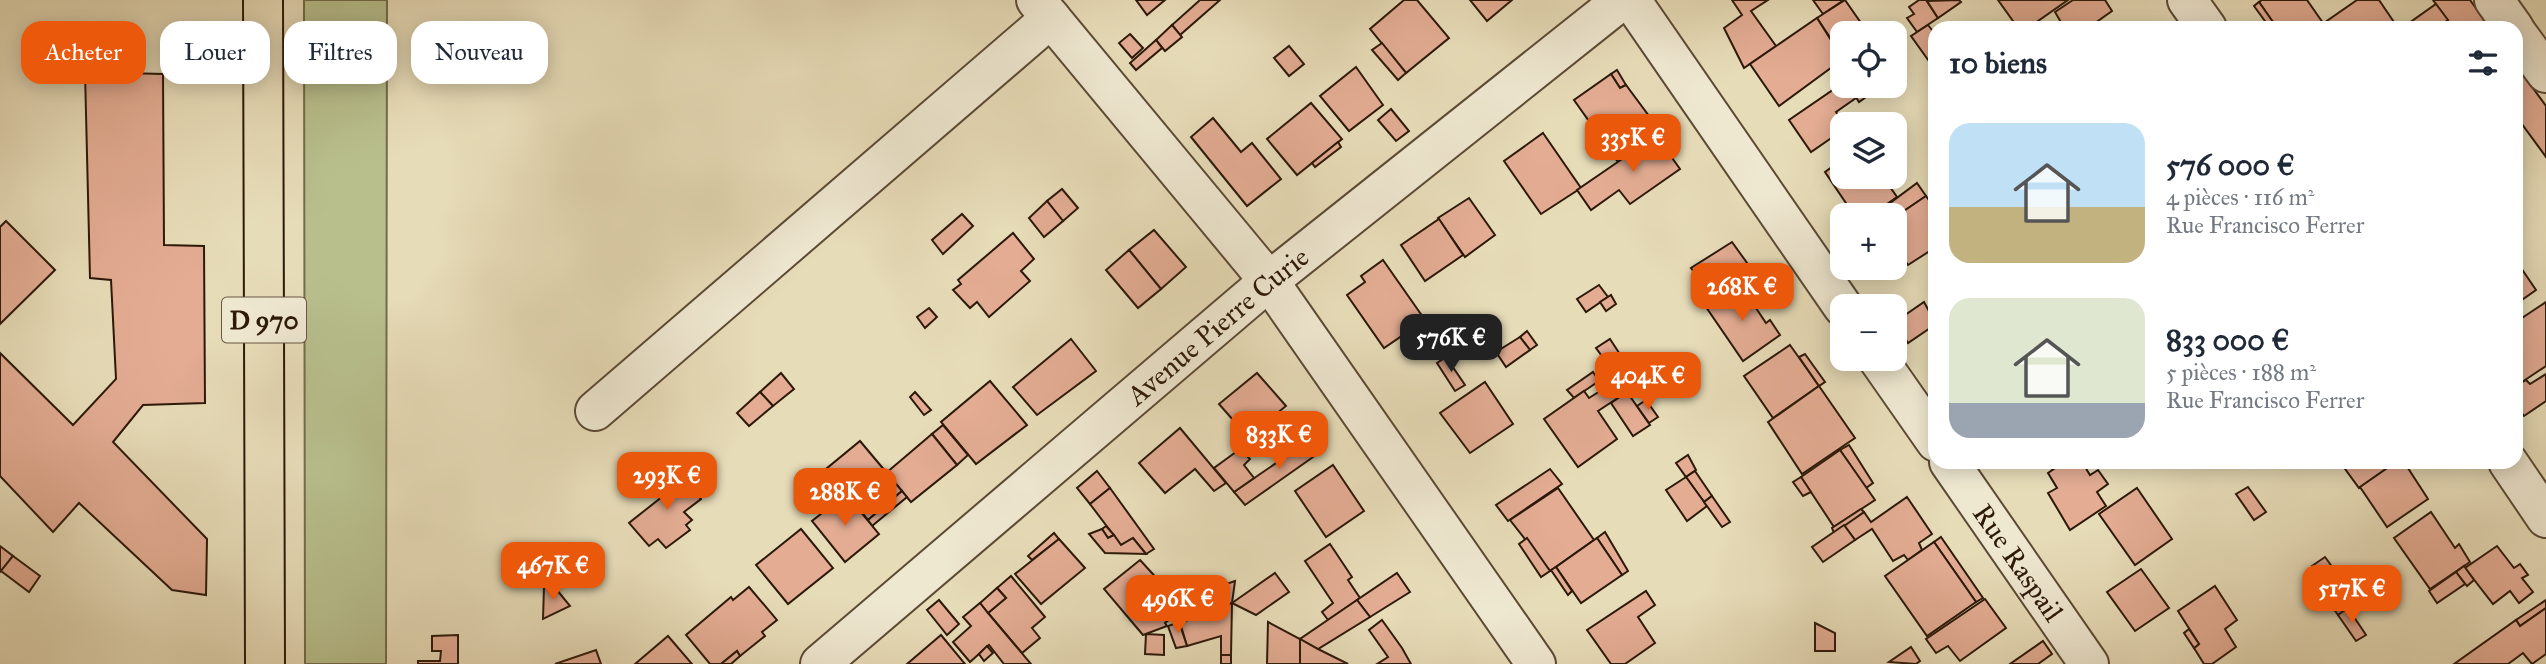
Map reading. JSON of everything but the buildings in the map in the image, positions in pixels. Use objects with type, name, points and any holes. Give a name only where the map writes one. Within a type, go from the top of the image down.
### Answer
[{"type":"main road","name":"D 970","points":[[263,0],[265,664]]},
{"type":"street","name":"Avenue Pierre Curie","points":[[820,664],[1269,281],[1622,0]]},
{"type":"street","points":[[1631,0],[1834,294]]},
{"type":"street","points":[[2188,0],[2202,21]]},
{"type":"street","points":[[2494,0],[2509,21]]},
{"type":"street","points":[[595,411],[1044,9],[1269,281],[1536,664]]},
{"type":"street","points":[[2523,41],[2546,73]]},
{"type":"street","points":[[1886,371],[1928,431]]},
{"type":"street","name":"Rue Raspail","points":[[1955,469],[2089,664]]},
{"type":"street","points":[[2513,469],[2546,518]]},
{"type":"green space","points":[[304,0],[387,0],[387,21],[304,21]]},
{"type":"green space","points":[[304,84],[387,84],[386,664],[305,664]]}]
